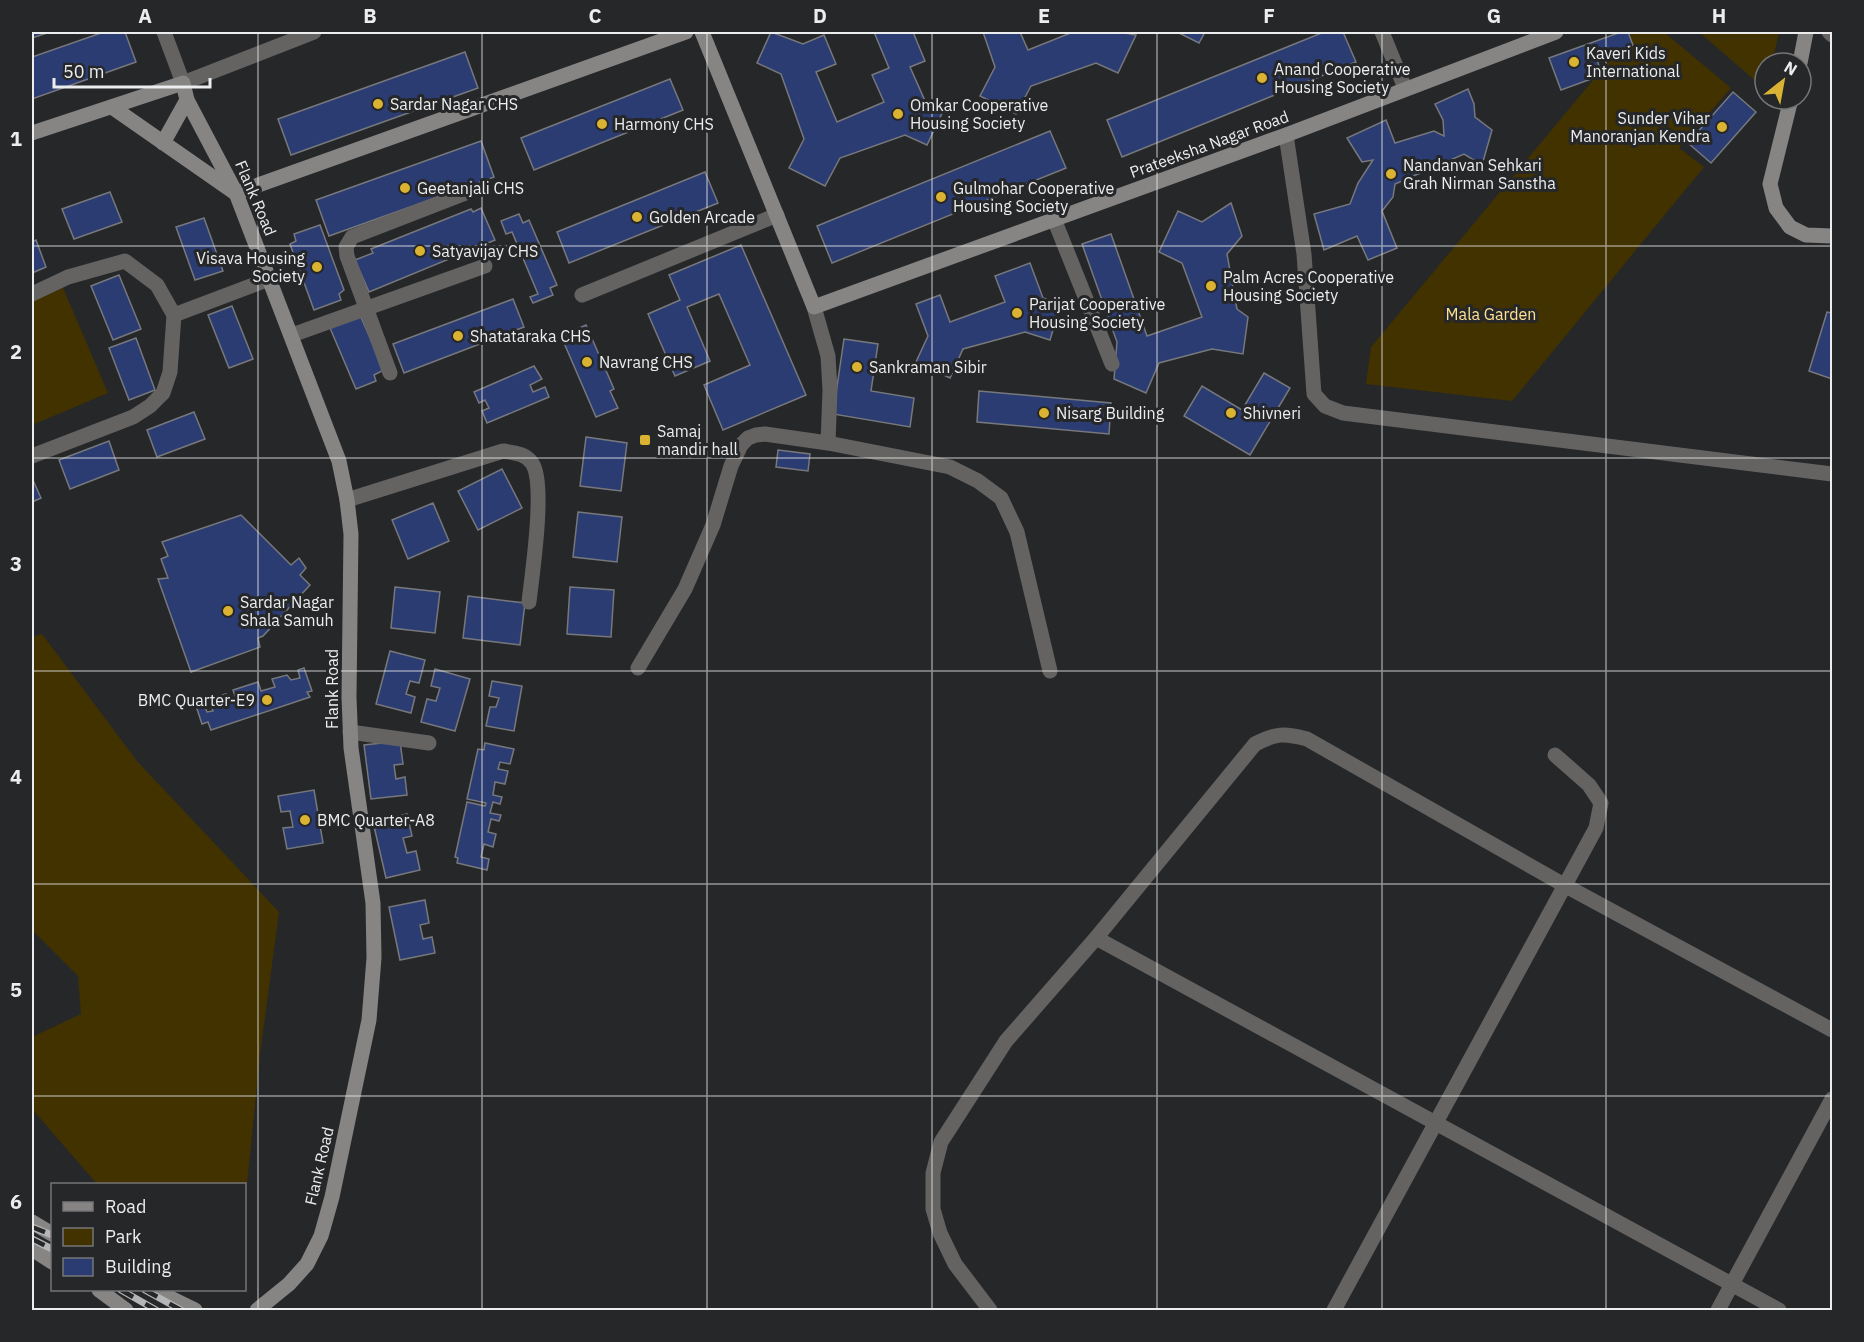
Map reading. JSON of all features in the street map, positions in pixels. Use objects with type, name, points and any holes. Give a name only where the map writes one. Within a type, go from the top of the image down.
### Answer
[{"type":"street","points":[[164,32],[183,83]]},
{"type":"street","points":[[32,134],[183,83],[314,32]]},
{"type":"street","points":[[112,107],[236,193],[686,32]]},
{"type":"street","points":[[702,32],[814,307],[828,356],[830,390],[828,443]]},
{"type":"street","points":[[1382,32],[1405,88]]},
{"type":"street","name":"Prateeksha Nagar Road","points":[[814,307],[1286,135],[1556,32]]},
{"type":"street","points":[[1802,51],[1806,32]]},
{"type":"street","name":"Flank Road","points":[[183,83],[187,100],[236,193],[339,460],[351,534],[350,732],[373,903],[374,958],[369,1020],[332,1197],[321,1236],[307,1264],[289,1284],[257,1311]]},
{"type":"street","points":[[163,143],[187,100]]},
{"type":"street","points":[[1788,111],[1770,184],[1776,208],[1790,227],[1806,235],[1833,236]]},
{"type":"street","points":[[1286,135],[1304,254],[1314,394],[1325,406],[1344,413],[1833,474]]},
{"type":"street","points":[[390,374],[347,256],[346,247],[352,237],[468,192]]},
{"type":"street","points":[[582,295],[777,216]]},
{"type":"street","points":[[1054,219],[1112,364]]},
{"type":"street","points":[[32,294],[68,278],[125,261],[157,285],[174,315],[170,372],[163,393],[150,406],[133,417],[32,456]]},
{"type":"street","points":[[292,335],[485,266]]},
{"type":"street","points":[[174,315],[269,279]]},
{"type":"street","points":[[638,668],[685,590],[713,525],[731,466],[741,445],[748,438],[765,434],[828,443],[950,467],[978,481],[1001,498],[1017,532],[1050,671]]},
{"type":"street","points":[[347,500],[503,451],[521,454],[532,463],[537,477],[537,525],[529,602]]},
{"type":"street","points":[[350,732],[429,743]]},
{"type":"street","points":[[990,1311],[955,1264],[940,1233],[933,1209],[933,1173],[941,1142],[1006,1041],[1096,938],[1255,744],[1272,735],[1289,734],[1307,739],[1564,885],[1833,1030]]},
{"type":"street","points":[[1334,1311],[1596,828],[1601,803],[1589,785],[1555,755]]},
{"type":"street","points":[[1096,938],[1779,1311]]},
{"type":"street","points":[[1718,1311],[1833,1099]]},
{"type":"street","points":[[32,1222],[51,1233]]},
{"type":"street","points":[[32,1249],[51,1261]]},
{"type":"street","points":[[100,1291],[126,1311]]},
{"type":"street","points":[[156,1291],[193,1310]]},
{"type":"green space","name":"Mala Garden","points":[[1633,32],[1664,32],[1731,88],[1679,148],[1704,167],[1512,401],[1366,384],[1371,347]]},
{"type":"green space","points":[[1699,32],[1779,32],[1775,51],[1753,51],[1753,79]]},
{"type":"green space","points":[[63,288],[108,393],[32,425],[32,301]]},
{"type":"green space","points":[[42,634],[137,761],[279,912],[260,1055],[246,1195],[246,1183],[96,1183],[32,1109],[32,1037],[81,1014],[78,976],[32,930],[32,637]]},
{"type":"building","points":[[32,32],[50,32],[32,38]]},
{"type":"building","points":[[104,32],[125,32],[136,62],[32,99],[32,57]]},
{"type":"building","name":"Omkar Cooperative Housing Society","points":[[771,32],[803,44],[824,35],[836,64],[816,72],[837,122],[884,102],[872,75],[889,68],[874,32],[913,32],[925,61],[910,67],[926,103],[945,107],[927,145],[905,135],[840,158],[825,186],[789,168],[804,139],[781,74],[757,63]]},
{"type":"building","points":[[983,32],[1020,32],[1028,50],[1073,32],[1119,32],[1136,35],[1118,73],[1096,63],[1031,86],[1016,114],[980,96],[995,67]]},
{"type":"building","points":[[1177,32],[1205,32],[1199,43]]},
{"type":"building","name":"Anand Cooperative Housing Society","points":[[1324,32],[1343,32],[1356,62],[1122,157],[1107,120]]},
{"type":"building","name":"Kaveri Kids International","points":[[1621,32],[1628,32],[1633,45],[1597,59],[1599,66],[1588,70],[1591,79],[1561,90],[1549,58]]},
{"type":"building","name":"Sardar Nagar CHS","points":[[465,52],[478,88],[291,155],[278,119]]},
{"type":"building","name":"Harmony CHS","points":[[670,79],[683,110],[534,170],[521,138]]},
{"type":"building","name":"Nandanvan Sehkari Grah Nirman Sanstha","points":[[1468,89],[1474,104],[1475,117],[1492,130],[1482,165],[1464,154],[1395,184],[1393,197],[1382,211],[1397,248],[1368,260],[1357,236],[1324,250],[1314,214],[1350,204],[1358,183],[1373,160],[1362,162],[1347,138],[1386,120],[1395,143],[1434,131],[1444,136],[1443,120],[1435,104]]},
{"type":"building","name":"Sunder Vihar Manoranjan Kendra","points":[[1733,92],[1756,112],[1711,163],[1688,143]]},
{"type":"building","name":"Gulmohar Cooperative Housing Society","points":[[1050,131],[1066,168],[832,263],[817,226]]},
{"type":"building","name":"Geetanjali CHS","points":[[481,141],[494,177],[329,236],[316,200]]},
{"type":"building","name":"Golden Arcade","points":[[705,172],[718,203],[569,263],[557,232]]},
{"type":"building","points":[[110,192],[122,222],[74,239],[62,209]]},
{"type":"building","name":"Palm Acres Cooperative Housing Society","points":[[1231,203],[1242,236],[1227,254],[1237,309],[1248,317],[1243,354],[1212,349],[1159,363],[1146,393],[1114,379],[1117,342],[1082,244],[1111,234],[1147,336],[1202,317],[1182,263],[1159,252],[1178,211],[1202,222]]},
{"type":"building","name":"Satyavijay CHS","points":[[481,208],[495,240],[369,292],[355,260],[373,253],[371,249],[471,209],[473,212]]},
{"type":"building","points":[[519,214],[523,223],[529,220],[557,285],[550,288],[553,295],[533,303],[530,297],[538,294],[512,232],[506,234],[501,221]]},
{"type":"building","points":[[204,218],[223,271],[195,280],[176,227]]},
{"type":"building","name":"Visava Housing Society","points":[[320,225],[344,290],[339,294],[341,300],[314,310],[290,244],[296,241],[294,234]]},
{"type":"building","points":[[36,240],[46,267],[32,273],[32,242]]},
{"type":"building","points":[[741,245],[806,395],[723,430],[704,385],[750,365],[719,294],[687,307],[710,361],[675,376],[648,314],[680,300],[669,275]]},
{"type":"building","name":"Parijat Cooperative Housing Society","points":[[1030,263],[1043,298],[1061,303],[1050,340],[1025,332],[963,349],[950,378],[916,362],[928,336],[916,304],[940,295],[950,322],[1005,302],[995,276]]},
{"type":"building","points":[[119,275],[141,329],[113,340],[91,286]]},
{"type":"building","name":"Shatataraka CHS","points":[[513,299],[524,327],[404,373],[393,344]]},
{"type":"building","points":[[232,306],[253,359],[229,368],[208,315]]},
{"type":"building","points":[[1827,312],[1832,313],[1832,379],[1809,371]]},
{"type":"building","points":[[360,315],[384,370],[374,375],[376,381],[356,389],[330,328]]},
{"type":"building","name":"Navrang CHS","points":[[586,325],[614,389],[610,391],[618,408],[596,417],[561,336]]},
{"type":"building","points":[[136,338],[155,390],[129,400],[109,348]]},
{"type":"building","name":"Sankraman Sibir","points":[[844,339],[878,344],[871,391],[914,398],[910,427],[833,414]]},
{"type":"building","points":[[534,366],[542,379],[530,385],[533,392],[545,387],[549,397],[487,423],[482,411],[489,408],[485,400],[479,403],[474,392]]},
{"type":"building","name":"Shivneri","points":[[1264,373],[1290,388],[1250,455],[1184,416],[1202,386],[1242,410]]},
{"type":"building","name":"Nisarg Building","points":[[979,391],[1111,403],[1109,434],[977,422]]},
{"type":"building","points":[[194,412],[205,439],[157,457],[147,430]]},
{"type":"building","points":[[586,437],[627,443],[621,491],[580,486]]},
{"type":"building","points":[[109,441],[119,470],[70,489],[59,460]]},
{"type":"building","points":[[778,450],[810,454],[808,471],[776,467]]},
{"type":"building","points":[[502,469],[522,508],[478,530],[458,491]]},
{"type":"building","points":[[32,478],[41,498],[32,502]]},
{"type":"building","points":[[433,503],[449,541],[408,559],[392,520]]},
{"type":"building","points":[[578,512],[622,517],[617,562],[573,557]]},
{"type":"building","name":"Sardar Nagar Shala Samuh","points":[[241,515],[291,565],[299,558],[306,568],[300,575],[310,585],[263,636],[258,638],[260,647],[191,672],[158,579],[168,578],[161,559],[168,556],[162,542]]},
{"type":"building","points":[[395,587],[440,592],[435,633],[391,628]]},
{"type":"building","points":[[570,587],[614,590],[611,637],[567,634]]},
{"type":"building","points":[[468,596],[525,603],[520,645],[463,638]]},
{"type":"building","points":[[390,651],[425,660],[419,683],[410,681],[406,694],[415,697],[411,713],[376,704]]},
{"type":"building","name":"BMC Quarter-E9","points":[[304,668],[312,691],[307,692],[310,697],[211,730],[208,722],[202,724],[196,706],[203,702],[207,712],[213,711],[209,699],[226,694],[230,700],[236,699],[233,690],[258,682],[261,691],[275,687],[272,679],[287,675],[291,680],[300,678],[298,670]]},
{"type":"building","points":[[435,669],[470,679],[455,731],[421,722],[427,699],[436,701],[440,688],[431,686]]},
{"type":"building","points":[[492,681],[522,686],[514,731],[486,726],[490,707],[496,707],[499,698],[489,696]]},
{"type":"building","points":[[400,741],[403,764],[394,765],[396,779],[405,777],[407,795],[371,799],[364,745]]},
{"type":"building","points":[[485,743],[514,749],[510,764],[500,762],[498,769],[508,771],[505,784],[495,782],[493,795],[502,797],[500,804],[493,802],[490,813],[501,815],[499,821],[491,819],[488,832],[496,834],[493,847],[484,844],[481,857],[489,859],[487,870],[457,863],[458,858],[455,857],[467,802],[485,806],[486,803],[467,799],[478,749],[484,750]]},
{"type":"building","name":"BMC Quarter-A8","points":[[314,790],[323,843],[287,849],[283,828],[293,827],[290,811],[281,812],[278,796]]},
{"type":"building","points":[[407,814],[412,836],[403,838],[407,853],[416,851],[420,870],[386,878],[373,822]]},
{"type":"building","points":[[425,900],[429,923],[420,925],[423,939],[432,937],[435,953],[400,960],[389,907]]},
{"type":"railway","points":[[32,1227],[51,1235]]},
{"type":"railway","points":[[32,1239],[51,1248]]},
{"type":"railway","points":[[123,1291],[156,1310]]},
{"type":"railway","points":[[147,1291],[181,1310]]},
{"type":"place","name":"Kaveri Kids International","points":[[1574,62]]},
{"type":"place","name":"Anand Cooperative Housing Society","points":[[1262,78]]},
{"type":"place","name":"Sardar Nagar CHS","points":[[378,104]]},
{"type":"place","name":"Omkar Cooperative Housing Society","points":[[898,114]]},
{"type":"place","name":"Harmony CHS","points":[[602,124]]},
{"type":"place","name":"Sunder Vihar Manoranjan Kendra","points":[[1722,127]]},
{"type":"place","name":"Nandanvan Sehkari Grah Nirman Sanstha","points":[[1391,174]]},
{"type":"place","name":"Geetanjali CHS","points":[[405,188]]},
{"type":"place","name":"Gulmohar Cooperative Housing Society","points":[[941,197]]},
{"type":"place","name":"Golden Arcade","points":[[637,217]]},
{"type":"place","name":"Satyavijay CHS","points":[[420,251]]},
{"type":"place","name":"Visava Housing Society","points":[[317,267]]},
{"type":"place","name":"Palm Acres Cooperative Housing Society","points":[[1211,286]]},
{"type":"place","name":"Parijat Cooperative Housing Society","points":[[1017,313]]},
{"type":"place","name":"Shatataraka CHS","points":[[458,336]]},
{"type":"place","name":"Navrang CHS","points":[[587,362]]},
{"type":"place","name":"Sankraman Sibir","points":[[857,367]]},
{"type":"place","name":"Nisarg Building","points":[[1044,413]]},
{"type":"place","name":"Shivneri","points":[[1231,413]]},
{"type":"place","name":"Samaj mandir hall","points":[[645,440]]},
{"type":"place","name":"Sardar Nagar Shala Samuh","points":[[228,611]]},
{"type":"place","name":"BMC Quarter-E9","points":[[267,700]]},
{"type":"place","name":"BMC Quarter-A8","points":[[305,820]]}]
